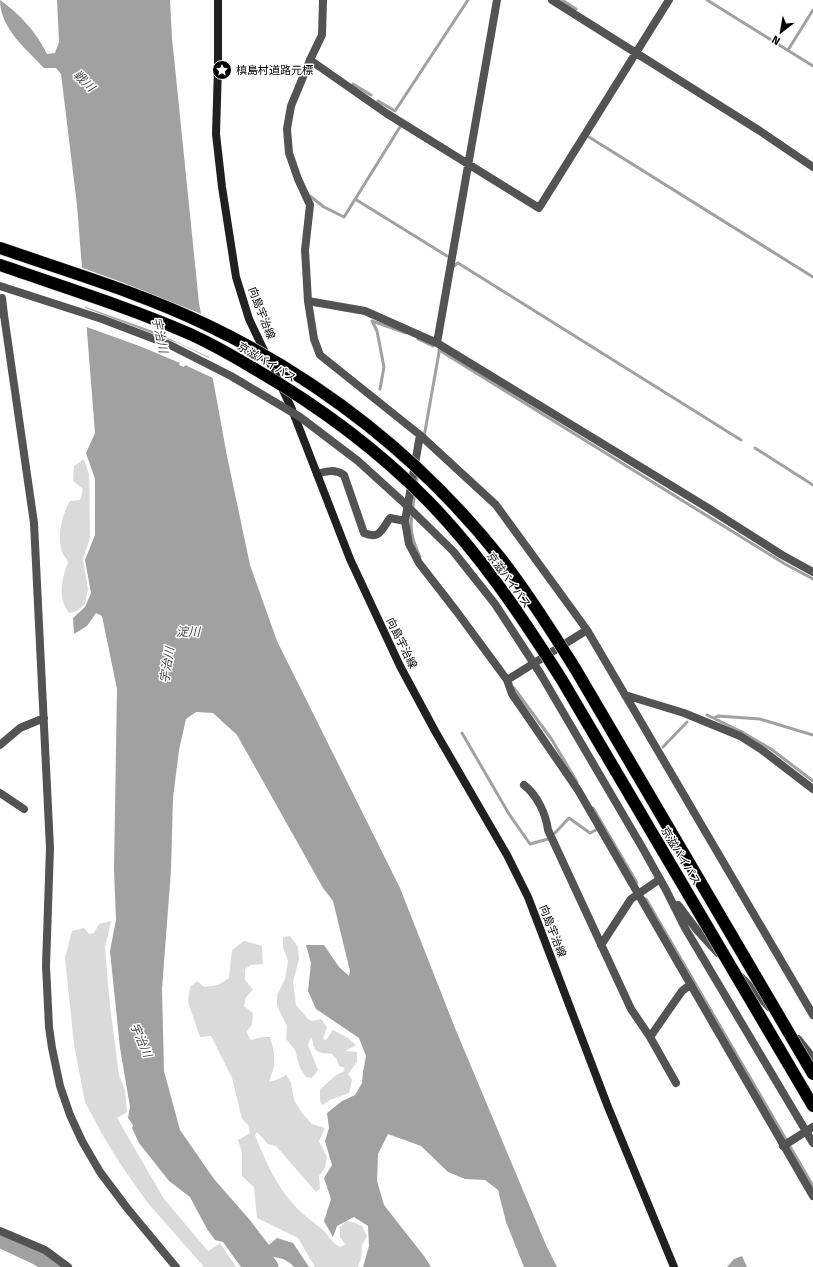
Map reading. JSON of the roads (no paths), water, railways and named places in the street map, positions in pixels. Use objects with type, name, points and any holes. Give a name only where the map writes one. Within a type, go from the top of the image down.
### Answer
[{"type":"highway","name":"京滋バイパス","points":[[0,248],[151,301],[207,325],[258,351],[308,382],[361,420],[398,450],[431,480],[502,560],[553,633],[813,1074]]},
{"type":"highway","name":"京滋バイパス","points":[[0,265],[162,323],[217,348],[296,394],[348,431],[392,467],[428,502],[480,561],[539,643],[813,1106]]},
{"type":"main road","name":"向島宇治線","points":[[218,0],[216,134],[222,187],[236,277],[249,319],[291,408],[350,559],[400,666],[435,731],[507,855],[528,897],[608,1107],[674,1267]]},
{"type":"street","points":[[323,0],[322,35],[291,106],[287,129],[289,154],[310,205],[305,250],[308,301],[314,339],[320,355],[420,435],[496,505],[587,630],[813,1015]]},
{"type":"street","points":[[437,343],[497,0]]},
{"type":"street","points":[[552,0],[637,52],[813,167]]},
{"type":"street","points":[[310,60],[386,113],[539,208],[669,0]]},
{"type":"street","points":[[0,286],[102,319],[170,345],[231,376],[300,417],[364,466],[402,500],[453,551],[495,604],[540,673],[660,879],[685,928],[810,1129],[813,1143]]},
{"type":"street","points":[[2,298],[2,315],[34,523],[50,848],[46,966],[49,1026],[52,1048],[60,1086],[70,1114],[100,1172],[127,1208],[176,1267]]},
{"type":"street","points":[[308,301],[365,311],[437,343],[782,555],[813,572]]},
{"type":"street","points":[[420,435],[405,521],[409,544],[419,563],[507,680],[512,694],[578,790],[813,1196]]},
{"type":"street","points":[[317,474],[333,470],[339,471],[344,475],[364,533],[372,536],[377,535],[390,518],[405,521]]},
{"type":"street","points":[[507,680],[587,630]]},
{"type":"street","points":[[625,695],[684,712],[740,736],[762,750],[813,789]]},
{"type":"street","points":[[0,745],[20,728],[44,718]]},
{"type":"street","points":[[524,785],[530,790],[547,819],[548,830],[631,1009],[650,1037],[676,1083]]},
{"type":"street","points":[[0,793],[24,809]]},
{"type":"street","points":[[601,945],[631,899],[660,879]]},
{"type":"street","points":[[666,890],[697,930],[761,998],[813,1058]]},
{"type":"street","points":[[650,1037],[682,991],[690,985]]},
{"type":"street","points":[[784,1146],[810,1129]]},
{"type":"street","points":[[0,1231],[45,1250],[68,1267]]},
{"type":"water","name":"淀川","points":[[0,0],[27,24],[47,54],[55,53],[59,42],[57,0],[170,0],[172,38],[199,303],[227,456],[250,565],[277,641],[400,888],[455,1028],[546,1245],[557,1267],[524,1267],[506,1222],[498,1190],[485,1180],[465,1179],[448,1172],[421,1146],[388,1134],[378,1154],[377,1181],[384,1205],[431,1267],[363,1267],[369,1246],[368,1226],[354,1217],[337,1226],[333,1237],[324,1221],[331,1199],[324,1178],[332,1165],[325,1141],[329,1128],[327,1113],[342,1101],[355,1095],[362,1083],[366,1056],[359,1038],[316,1009],[308,991],[311,963],[306,945],[324,945],[339,967],[349,976],[350,971],[333,901],[323,888],[237,735],[213,713],[196,712],[186,719],[179,750],[173,798],[171,870],[162,989],[164,1071],[180,1130],[214,1179],[249,1219],[269,1245],[277,1238],[293,1243],[309,1267],[294,1267],[282,1259],[268,1257],[258,1258],[258,1267],[241,1267],[223,1242],[215,1240],[207,1229],[190,1197],[169,1181],[139,1143],[132,1128],[133,1125],[128,1118],[130,1107],[120,1048],[110,951],[116,920],[114,869],[117,689],[102,616],[96,613],[87,626],[74,634],[73,618],[85,607],[91,593],[85,560],[95,535],[95,479],[86,453],[95,433],[77,205],[61,74],[56,68],[44,68],[22,46],[4,20]]},
{"type":"water","points":[[742,1256],[747,1267],[727,1267],[734,1259]]},
{"type":"waterway","points":[[378,101],[395,111],[468,0]]},
{"type":"waterway","points":[[562,0],[576,9]]},
{"type":"waterway","points":[[707,0],[813,66]]},
{"type":"waterway","points":[[788,50],[813,10]]},
{"type":"waterway","points":[[353,84],[371,95]]},
{"type":"waterway","points":[[310,196],[324,207],[344,217],[400,127]]},
{"type":"waterway","points":[[589,137],[813,277]]},
{"type":"waterway","points":[[355,199],[447,256]]},
{"type":"waterway","points":[[454,266],[458,263],[741,440]]},
{"type":"waterway","points":[[380,389],[384,367],[377,331],[372,321],[406,333]]},
{"type":"waterway","points":[[418,339],[433,346]]},
{"type":"waterway","points":[[424,437],[440,347]]},
{"type":"waterway","points":[[439,350],[785,564],[813,579]]},
{"type":"waterway","points":[[755,448],[813,485]]},
{"type":"waterway","points":[[416,485],[418,473]]},
{"type":"waterway","points":[[415,492],[411,525],[413,539],[420,557]]},
{"type":"waterway","points":[[514,688],[552,740],[577,782]]},
{"type":"waterway","points":[[707,715],[742,732],[771,749],[813,781]]},
{"type":"waterway","points":[[714,718],[718,716],[760,719],[813,735]]},
{"type":"waterway","points":[[663,747],[687,722]]},
{"type":"waterway","points":[[462,733],[509,814],[530,844],[548,839]]},
{"type":"waterway","points":[[593,808],[637,883]]},
{"type":"waterway","points":[[555,833],[569,818],[590,833],[598,827]]},
{"type":"waterway","points":[[646,899],[813,1186]]},
{"type":"waterway","points":[[0,1238],[38,1256],[56,1267]]},
{"type":"waterway","name":"宇治川","points":[[247,1238],[269,1267]]},
{"type":"place","name":"槙島村道路元標","points":[[222,70]]},
{"type":"water label","name":"戦川","points":[[84,81]]}]
